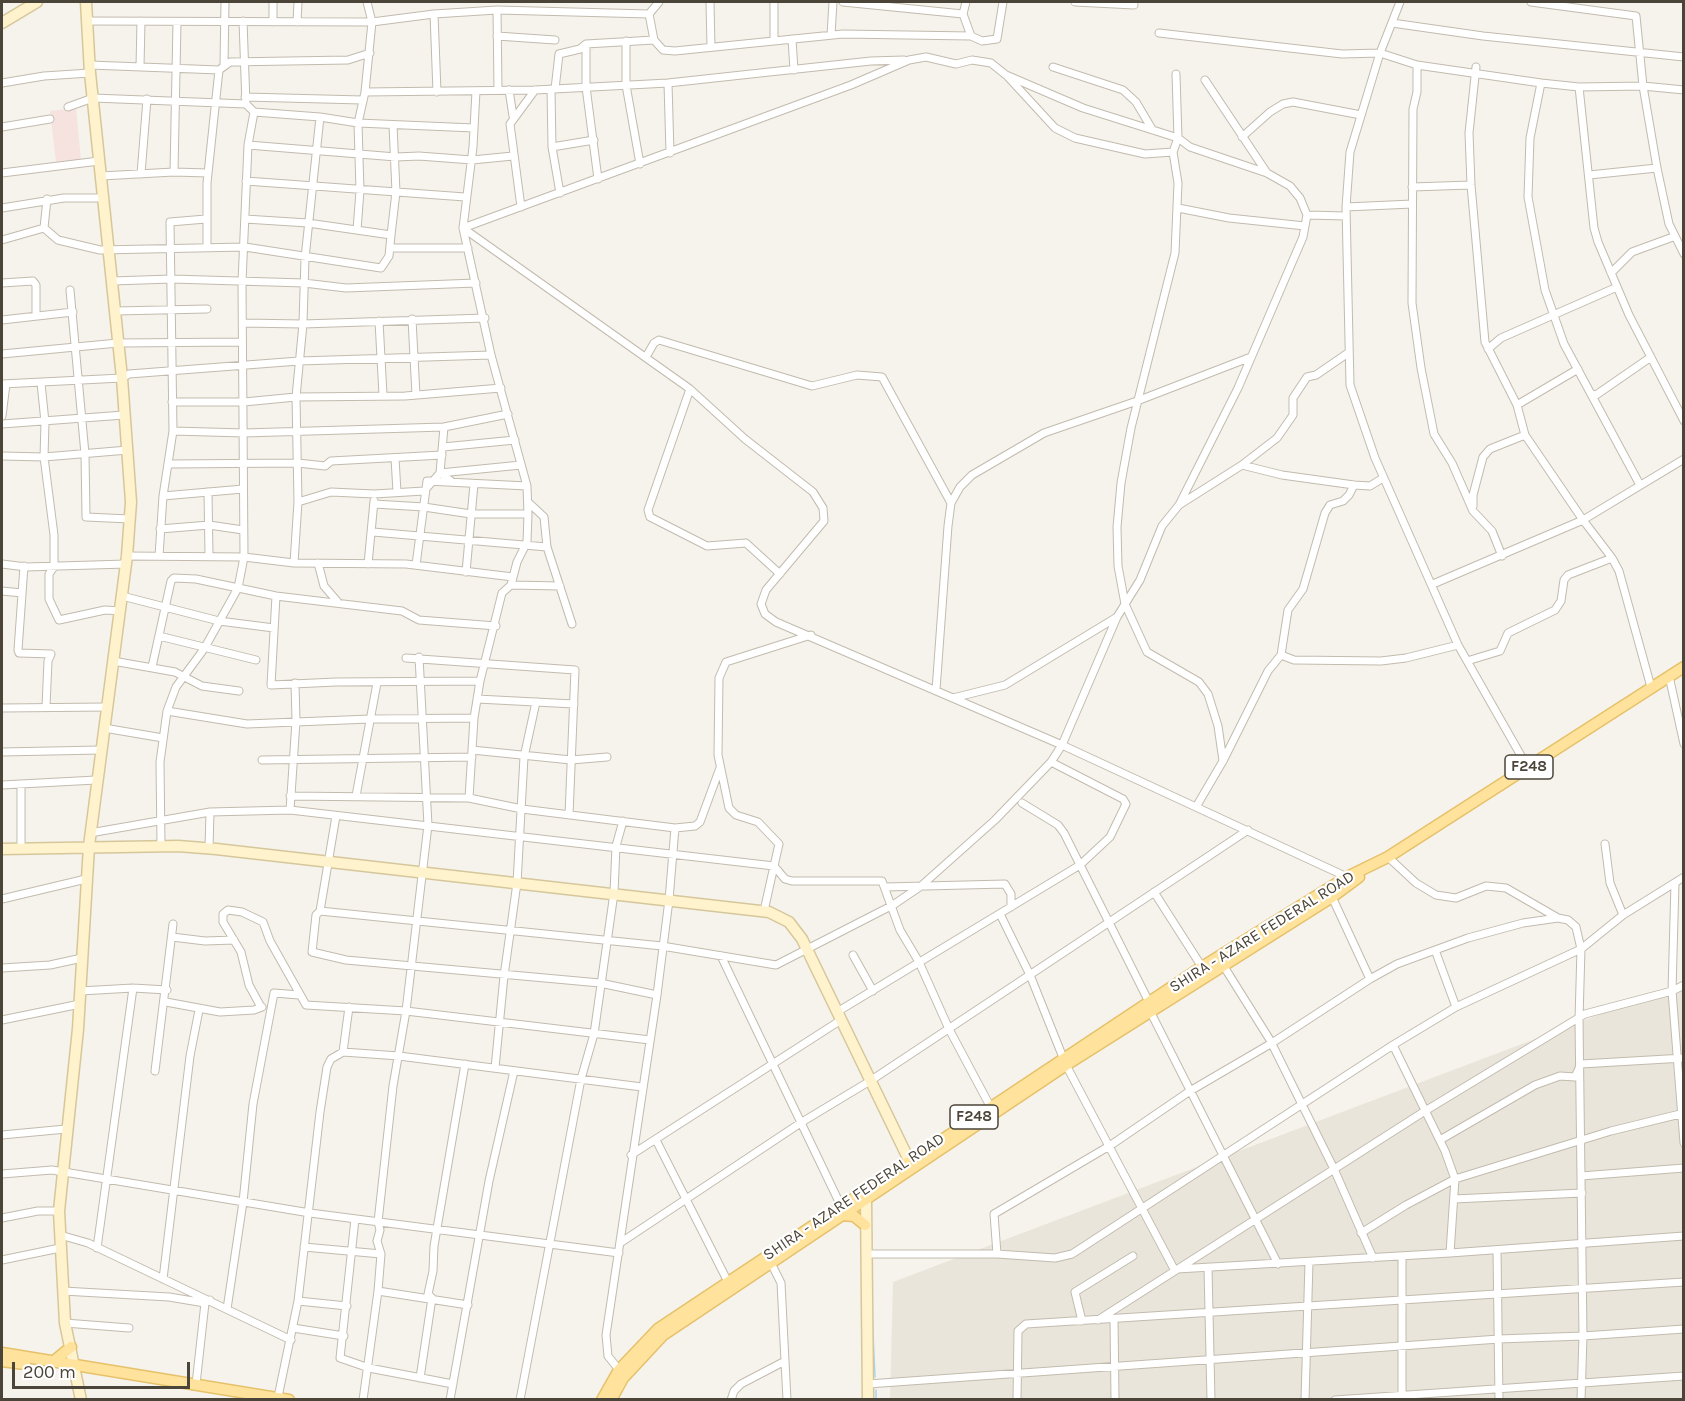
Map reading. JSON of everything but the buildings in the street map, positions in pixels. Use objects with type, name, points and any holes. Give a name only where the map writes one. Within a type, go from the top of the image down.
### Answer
[{"type":"main road","points":[[2,22],[37,2]]},
{"type":"main road","points":[[81,1400],[65,1323],[58,1211],[80,1004],[90,833],[130,519],[128,450],[122,378],[85,3]]},
{"type":"main road","name":"SHIRA - AZARE FEDERAL ROAD","points":[[611,1400],[621,1374],[663,1335],[771,1263],[909,1160],[990,1106],[1332,897],[1388,856],[1683,667]]},
{"type":"main road","points":[[2,849],[89,846],[208,848],[764,911],[789,922],[797,930],[909,1160]]},
{"type":"main road","name":"SHIRA - AZARE FEDERAL ROAD","points":[[1150,1007],[1202,967],[1347,877],[1373,866]]},
{"type":"main road","name":"SHIRA - AZARE FEDERAL ROAD","points":[[602,1400],[658,1329],[841,1211],[866,1199],[1065,1061]]},
{"type":"main road","points":[[866,1199],[868,1400]]},
{"type":"main road","points":[[841,1211],[854,1216],[865,1225]]},
{"type":"main road","points":[[54,1361],[71,1347]]},
{"type":"main road","points":[[2,1353],[255,1400]]},
{"type":"main road","points":[[2,1361],[74,1367],[283,1398]]},
{"type":"street","points":[[207,248],[206,219],[213,102],[221,67],[225,2]]},
{"type":"street","points":[[273,2],[273,22]]},
{"type":"street","points":[[297,22],[298,2]]},
{"type":"street","points":[[357,230],[360,191],[358,123],[370,53],[372,22],[367,2]]},
{"type":"street","points":[[649,14],[659,2]]},
{"type":"street","points":[[710,2],[711,47]]},
{"type":"street","points":[[774,2],[774,41]]},
{"type":"street","points":[[831,35],[833,2]]},
{"type":"street","points":[[843,2],[963,14]]},
{"type":"street","points":[[966,2],[963,14],[971,36]]},
{"type":"street","points":[[649,14],[654,40],[663,50],[831,35],[971,36],[982,41],[997,39],[1003,2]]},
{"type":"street","points":[[1075,2],[1134,5]]},
{"type":"street","points":[[1400,2],[1380,53],[1350,152],[1346,207],[1349,258],[1350,385],[1383,478],[1458,645],[1528,768]]},
{"type":"street","points":[[1531,2],[1636,16],[1643,86],[1657,168],[1673,237],[1683,254]]},
{"type":"street","points":[[87,21],[372,22],[434,14],[497,10],[649,14]]},
{"type":"street","points":[[497,10],[498,90]]},
{"type":"street","points":[[434,14],[437,92]]},
{"type":"street","points":[[140,67],[141,21]]},
{"type":"street","points":[[161,846],[159,820],[163,738],[167,711],[182,677],[204,649],[238,588],[244,557],[242,282],[248,145],[254,112],[246,101],[243,21]]},
{"type":"street","points":[[174,172],[178,69],[177,22]]},
{"type":"street","points":[[1392,23],[1683,57]]},
{"type":"street","points":[[1159,33],[1342,54],[1380,53],[1417,65],[1475,70],[1541,83],[1580,87],[1643,86],[1683,90]]},
{"type":"street","points":[[497,36],[555,40]]},
{"type":"street","points":[[792,39],[794,70]]},
{"type":"street","points":[[560,193],[552,147],[553,89],[557,56],[586,44],[654,40]]},
{"type":"street","points":[[626,41],[626,85],[640,164]]},
{"type":"street","points":[[586,44],[586,87],[598,179]]},
{"type":"street","points":[[2,83],[90,69],[140,67],[178,69],[221,67],[230,62],[348,60],[370,53]]},
{"type":"street","points":[[68,107],[93,98],[213,102],[668,83],[926,57],[956,64],[972,60],[991,63],[1006,75],[1055,128],[1075,138],[1146,154],[1173,152]]},
{"type":"street","points":[[463,228],[851,85],[909,60]]},
{"type":"street","points":[[1417,65],[1412,188],[1412,303],[1430,417],[1434,434],[1452,463],[1473,511],[1492,531],[1502,556]]},
{"type":"street","points":[[1053,68],[1123,90],[1136,102],[1152,129]]},
{"type":"street","points":[[1475,70],[1470,133],[1471,185],[1482,329],[1488,349],[1517,405],[1525,435],[1619,571],[1652,687]]},
{"type":"street","points":[[1176,74],[1178,138],[1173,152],[1178,208],[1176,253],[1137,401],[1121,483],[1117,527],[1118,566],[1125,604],[1147,651],[1199,682],[1208,694],[1218,726],[1223,761]]},
{"type":"street","points":[[320,911],[662,946],[776,965],[893,905],[921,886],[995,820],[1051,762],[1062,745],[1117,617],[1140,580],[1162,526],[1179,505],[1210,448],[1303,237],[1307,215],[1300,198],[1290,186],[1267,173],[1190,147],[1178,138],[1083,108],[1006,75]]},
{"type":"street","points":[[1205,80],[1267,173]]},
{"type":"street","points":[[668,83],[670,153]]},
{"type":"street","points":[[1541,83],[1530,138],[1529,218],[1553,316],[1578,369],[1640,485]]},
{"type":"street","points":[[1580,87],[1594,228],[1617,287],[1683,421]]},
{"type":"street","points":[[509,90],[513,116]]},
{"type":"street","points":[[521,207],[510,124],[513,116],[535,90]]},
{"type":"street","points":[[469,798],[474,718],[480,681],[496,626],[502,593],[512,581],[521,551],[525,547],[528,514],[527,486],[491,355],[463,228],[465,197],[472,160],[476,91]]},
{"type":"street","points":[[141,174],[147,99]]},
{"type":"street","points":[[1242,137],[1270,112],[1283,104],[1293,102],[1361,115]]},
{"type":"street","points":[[254,112],[320,117],[358,123],[474,128]]},
{"type":"street","points":[[294,563],[298,502],[296,397],[311,187],[320,117]]},
{"type":"street","points":[[2,128],[50,119]]},
{"type":"street","points":[[44,228],[58,240],[109,250],[245,247],[381,268],[385,265],[391,248],[396,192],[393,125]]},
{"type":"street","points":[[552,147],[594,140]]},
{"type":"street","points":[[248,145],[396,157],[472,160],[513,156]]},
{"type":"street","points":[[2,167],[2,173],[99,161]]},
{"type":"street","points":[[1589,175],[1657,168]]},
{"type":"street","points":[[101,176],[174,172],[208,173]]},
{"type":"street","points":[[246,181],[465,197]]},
{"type":"street","points":[[1412,188],[1471,185]]},
{"type":"street","points":[[2,208],[47,200],[103,198]]},
{"type":"street","points":[[44,228],[47,200]]},
{"type":"street","points":[[1346,207],[1412,204]]},
{"type":"street","points":[[1178,208],[1229,218],[1305,226]]},
{"type":"street","points":[[1307,215],[1346,216]]},
{"type":"street","points":[[159,556],[163,496],[173,431],[171,371],[173,249],[170,222],[206,219]]},
{"type":"street","points":[[245,219],[308,224],[391,235]]},
{"type":"street","points":[[2,240],[44,228]]},
{"type":"street","points":[[463,228],[690,389],[745,440],[813,492],[824,508],[824,522],[766,590],[761,604],[765,614],[776,622],[812,635],[1062,745],[1347,877]]},
{"type":"street","points":[[1611,273],[1632,252],[1673,237]]},
{"type":"street","points":[[391,248],[468,248]]},
{"type":"street","points":[[112,281],[172,279],[304,283],[346,288],[476,283]]},
{"type":"street","points":[[2,283],[33,282],[36,285],[36,315]]},
{"type":"street","points":[[1488,349],[1501,338],[1617,287]]},
{"type":"street","points":[[70,290],[85,454],[86,517],[130,519]]},
{"type":"street","points":[[115,311],[207,309]]},
{"type":"street","points":[[2,320],[73,312]]},
{"type":"street","points":[[243,323],[303,324],[484,318]]},
{"type":"street","points":[[412,319],[416,395]]},
{"type":"street","points":[[379,321],[379,360],[383,395]]},
{"type":"street","points":[[646,357],[654,343],[659,340],[812,386],[856,375],[882,377],[951,503]]},
{"type":"street","points":[[2,354],[118,343],[242,342]]},
{"type":"street","points":[[1179,505],[1242,465],[1277,438],[1293,415],[1293,398],[1307,377],[1316,375],[1348,353]]},
{"type":"street","points":[[2,416],[4,384],[122,378],[129,374],[299,361],[415,360],[491,355]]},
{"type":"street","points":[[936,690],[951,503],[960,487],[972,475],[1027,441],[1251,357]]},
{"type":"street","points":[[1592,394],[1596,395],[1651,357]]},
{"type":"street","points":[[1517,405],[1578,369]]},
{"type":"street","points":[[41,383],[45,422],[44,457],[54,535],[54,567],[48,574],[50,599],[59,620],[105,610],[120,611]]},
{"type":"street","points":[[172,402],[244,402],[296,397],[416,395],[501,388]]},
{"type":"street","points":[[690,389],[648,510],[650,517],[707,546],[746,543],[780,574]]},
{"type":"street","points":[[173,431],[244,433],[444,427],[508,414]]},
{"type":"street","points":[[2,424],[124,415]]},
{"type":"street","points":[[437,482],[440,473],[444,427]]},
{"type":"street","points":[[1473,511],[1473,495],[1483,457],[1490,449],[1525,435]]},
{"type":"street","points":[[169,464],[298,463],[325,466],[331,461],[395,458],[515,440]]},
{"type":"street","points":[[2,456],[44,457],[128,450]]},
{"type":"street","points":[[395,458],[397,492]]},
{"type":"street","points":[[1432,584],[1583,520],[1683,459]]},
{"type":"street","points":[[440,473],[521,465]]},
{"type":"street","points":[[1242,465],[1282,475],[1354,485],[1370,486],[1383,478]]},
{"type":"street","points":[[440,473],[453,483]]},
{"type":"street","points":[[416,565],[427,481],[527,486]]},
{"type":"street","points":[[466,572],[474,484]]},
{"type":"street","points":[[1196,807],[1223,761],[1268,671],[1281,655],[1288,610],[1303,589],[1325,513],[1330,505],[1344,501],[1354,485]]},
{"type":"street","points":[[163,496],[243,489]]},
{"type":"street","points":[[372,498],[397,492],[424,491]]},
{"type":"street","points":[[208,492],[210,556]]},
{"type":"street","points":[[298,502],[331,492],[471,514],[528,514]]},
{"type":"street","points":[[368,564],[373,532],[372,498]]},
{"type":"street","points":[[528,502],[544,517],[547,547],[572,624]]},
{"type":"street","points":[[160,529],[209,525],[243,530]]},
{"type":"street","points":[[373,532],[525,547],[547,547]]},
{"type":"street","points":[[2,564],[54,567],[159,556],[244,557],[294,563],[416,565],[512,581],[560,586]]},
{"type":"street","points":[[1467,661],[1500,651],[1508,633],[1555,610],[1561,601],[1564,580],[1568,575],[1612,558]]},
{"type":"street","points":[[318,563],[324,586],[337,601]]},
{"type":"street","points":[[24,566],[18,650],[19,653],[51,654],[48,661],[46,707]]},
{"type":"street","points":[[152,667],[171,581],[174,578],[196,579],[276,596],[337,601],[402,611],[419,620],[496,626]]},
{"type":"street","points":[[2,591],[22,593]]},
{"type":"street","points":[[122,596],[219,621],[274,628]]},
{"type":"street","points":[[276,596],[270,682],[276,686],[295,683],[480,681]]},
{"type":"street","points":[[953,698],[1005,685],[1117,617]]},
{"type":"street","points":[[764,911],[779,844],[758,822],[736,814],[729,808],[717,748],[721,669],[726,662],[812,635]]},
{"type":"street","points":[[159,636],[204,649],[256,660]]},
{"type":"street","points":[[1281,655],[1294,660],[1381,661],[1406,658],[1458,645]]},
{"type":"street","points":[[363,1400],[378,1291],[381,1254],[377,1241],[380,1230],[378,1222],[393,1086],[406,1011],[428,825],[419,657]]},
{"type":"street","points":[[406,658],[419,657],[579,670],[574,704],[569,815]]},
{"type":"street","points":[[113,661],[175,672],[202,686],[239,691]]},
{"type":"street","points":[[1669,676],[1683,744]]},
{"type":"street","points":[[290,810],[296,721],[295,683]]},
{"type":"street","points":[[356,796],[377,683]]},
{"type":"street","points":[[477,699],[574,704]]},
{"type":"street","points":[[495,1068],[504,976],[517,883],[524,757],[536,702]]},
{"type":"street","points":[[2,708],[107,707]]},
{"type":"street","points":[[167,711],[247,724],[370,718],[474,718]]},
{"type":"street","points":[[104,728],[163,738]]},
{"type":"street","points":[[2,752],[100,750]]},
{"type":"street","points":[[262,760],[424,758],[472,754],[571,760],[607,757]]},
{"type":"street","points":[[631,1155],[773,1064],[873,990],[1080,865],[1110,837],[1126,804],[1123,799],[1051,762]]},
{"type":"street","points":[[290,796],[356,796],[428,800],[469,798],[522,809],[675,828],[695,826],[700,822],[720,768]]},
{"type":"street","points":[[2,785],[96,780]]},
{"type":"street","points":[[21,784],[21,847]]},
{"type":"street","points":[[1022,803],[1058,825],[1110,921],[1190,1091],[1278,1264]]},
{"type":"street","points":[[90,833],[210,812],[290,810],[774,866],[785,879],[792,881],[882,881],[893,905],[900,930],[919,962],[948,1029],[990,1106]]},
{"type":"street","points":[[208,848],[210,812]]},
{"type":"street","points":[[336,816],[320,911],[316,915],[312,952],[346,960],[600,983],[657,994]]},
{"type":"street","points":[[520,1400],[581,1079],[594,1034],[614,893],[616,846],[623,821]]},
{"type":"street","points":[[621,1374],[608,1356],[606,1343],[620,1253],[631,1155],[657,994],[675,828]]},
{"type":"street","points":[[620,1243],[802,1122],[870,1081],[1248,830]]},
{"type":"street","points":[[1605,844],[1610,883],[1623,915]]},
{"type":"street","points":[[1388,856],[1416,883],[1436,895],[1456,898],[1486,886],[1506,888],[1558,918],[1568,920],[1576,927],[1581,949],[1579,1019],[1583,1289],[1581,1400]]},
{"type":"street","points":[[866,1254],[997,1254],[1047,1258],[1067,1256],[1393,1045],[1456,1007],[1581,949],[1623,915],[1683,877]]},
{"type":"street","points":[[2,899],[86,879]]},
{"type":"street","points":[[1675,883],[1672,991],[1679,1058],[1683,1143]]},
{"type":"street","points":[[885,887],[1005,884],[1011,894],[1011,907]]},
{"type":"street","points":[[1154,892],[1202,967]]},
{"type":"street","points":[[1332,897],[1370,979]]},
{"type":"street","points":[[1674,906],[1678,927],[1683,926]]},
{"type":"street","points":[[261,1007],[249,985],[241,952],[223,922],[224,914],[228,910],[242,912],[263,922],[270,941],[306,1005],[406,1011],[650,1040]]},
{"type":"street","points":[[1000,914],[1030,975],[1065,1061],[1174,1269]]},
{"type":"street","points":[[997,1254],[994,1214],[1111,1145],[1190,1091],[1272,1043],[1370,979],[1397,964],[1435,950],[1523,923],[1558,918]]},
{"type":"street","points":[[155,1071],[166,1002],[173,924]]},
{"type":"street","points":[[172,937],[205,941],[234,940]]},
{"type":"street","points":[[1435,950],[1456,1007]]},
{"type":"street","points":[[721,956],[802,1122],[841,1211]]},
{"type":"street","points":[[853,956],[873,990]]},
{"type":"street","points":[[2,968],[50,965],[81,957]]},
{"type":"street","points":[[1223,965],[1272,1043],[1334,1169],[1373,1258]]},
{"type":"street","points":[[1097,1320],[1425,1111],[1594,1010],[1672,991],[1683,985]]},
{"type":"street","points":[[80,991],[133,988],[167,990]]},
{"type":"street","points":[[97,1248],[133,988]]},
{"type":"street","points":[[227,1309],[243,1202],[253,1104],[274,993],[299,995]]},
{"type":"street","points":[[166,1002],[199,1010],[220,1012],[271,1007]]},
{"type":"street","points":[[2,1020],[80,1004]]},
{"type":"street","points":[[343,1052],[349,1007]]},
{"type":"street","points":[[1673,1007],[1683,1007]]},
{"type":"street","points":[[163,1279],[176,1191],[190,1056],[199,1010]]},
{"type":"street","points":[[1393,1045],[1440,1140],[1455,1179],[1450,1254]]},
{"type":"street","points":[[283,1398],[310,1213],[327,1067],[331,1059],[343,1052],[399,1056],[642,1087]]},
{"type":"street","points":[[1581,1065],[1679,1058]]},
{"type":"street","points":[[432,1298],[428,1294],[465,1064]]},
{"type":"street","points":[[1440,1140],[1535,1084],[1560,1076],[1575,1077],[1581,1065]]},
{"type":"street","points":[[450,1400],[482,1235],[489,1181],[514,1071]]},
{"type":"street","points":[[1362,1233],[1406,1205],[1455,1179],[1581,1140],[1681,1114]]},
{"type":"street","points":[[2,1135],[66,1130]]},
{"type":"street","points":[[656,1140],[728,1282]]},
{"type":"street","points":[[1581,1176],[1683,1168]]},
{"type":"street","points":[[2,1174],[52,1170],[310,1213],[620,1253]]},
{"type":"street","points":[[1454,1199],[1582,1193]]},
{"type":"street","points":[[2,1218],[38,1211],[58,1211]]},
{"type":"street","points":[[355,1218],[340,1358],[369,1368],[453,1384]]},
{"type":"street","points":[[60,1235],[97,1248],[291,1340]]},
{"type":"street","points":[[1174,1269],[1450,1254],[1683,1236]]},
{"type":"street","points":[[304,1247],[381,1254]]},
{"type":"street","points":[[2,1260],[60,1248]]},
{"type":"street","points":[[1497,1250],[1499,1400]]},
{"type":"street","points":[[1082,1321],[1076,1292],[1133,1256]]},
{"type":"street","points":[[1402,1256],[1402,1397]]},
{"type":"street","points":[[1305,1400],[1309,1262]]},
{"type":"street","points":[[771,1263],[781,1283],[787,1400]]},
{"type":"street","points":[[1208,1268],[1211,1400]]},
{"type":"street","points":[[1017,1400],[1020,1326],[1683,1282]]},
{"type":"street","points":[[63,1291],[169,1297],[208,1302]]},
{"type":"street","points":[[378,1291],[468,1305]]},
{"type":"street","points":[[420,1378],[432,1298]]},
{"type":"street","points":[[298,1300],[347,1306]]},
{"type":"street","points":[[195,1384],[208,1302]]},
{"type":"street","points":[[1114,1319],[1115,1400]]},
{"type":"street","points":[[65,1323],[129,1328]]},
{"type":"street","points":[[293,1328],[344,1336]]},
{"type":"street","points":[[868,1384],[1499,1339],[1683,1329]]},
{"type":"street","points":[[731,1400],[734,1391],[741,1384],[785,1361]]},
{"type":"street","points":[[1335,1400],[1683,1376]]},
{"type":"shaded area","points":[[76,108],[81,160],[56,162],[50,111]]},
{"type":"shaded area","points":[[1683,983],[1683,1399],[890,1400],[893,1282]]},
{"type":"waterway","points":[[872,1312],[875,1377]]},
{"type":"waterway","points":[[876,1390],[876,1400]]}]
